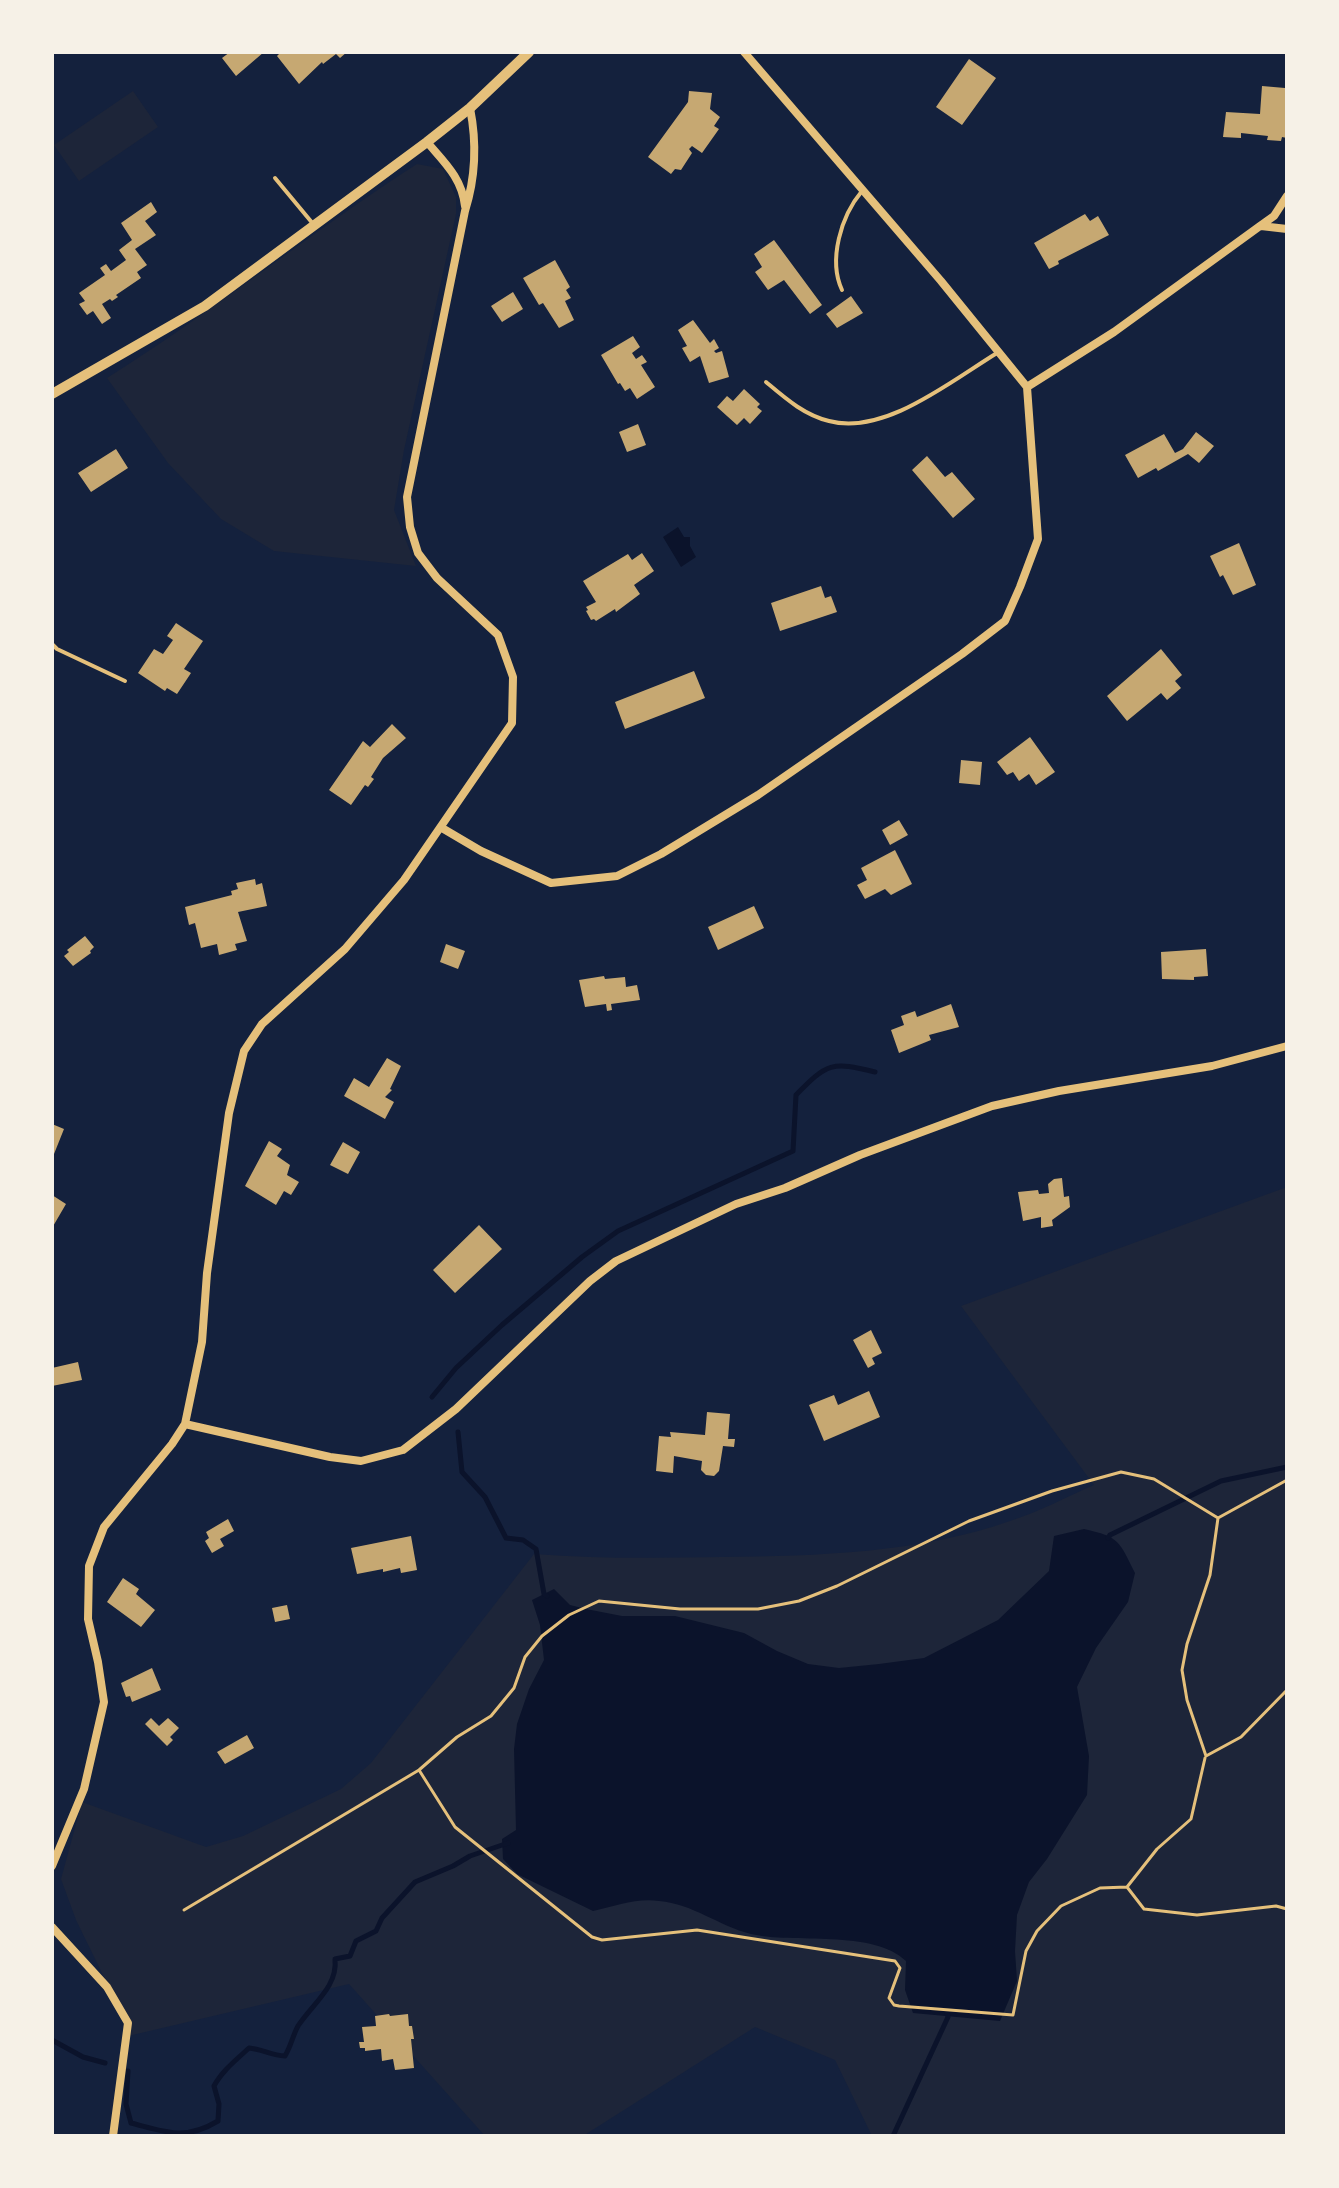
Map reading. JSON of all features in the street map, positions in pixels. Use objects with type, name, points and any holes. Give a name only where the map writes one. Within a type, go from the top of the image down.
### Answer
[{"type":"street","points":[[52,394],[205,306],[427,142],[470,108],[529,52]]},
{"type":"street","points":[[442,828],[481,851],[551,883],[617,876],[661,854],[758,795],[1005,621],[1038,539],[1027,387],[941,281],[744,52]]},
{"type":"street","points":[[52,1866],[84,1789],[104,1702],[88,1619],[89,1566],[104,1527],[185,1424],[202,1342],[207,1273],[229,1113],[244,1051],[262,1024],[345,949],[404,880],[512,723],[513,677],[498,635],[437,578],[418,553],[410,527],[407,497],[465,211],[472,190],[476,157],[470,108]]},
{"type":"street","points":[[427,142],[452,170],[464,197],[465,211]]},
{"type":"street","points":[[1027,387],[1114,332],[1274,216],[1287,196]]},
{"type":"street","points":[[1260,226],[1287,229]]},
{"type":"street","points":[[185,1424],[330,1457],[361,1461],[403,1450],[456,1409],[590,1281],[616,1261],[736,1204],[785,1188],[860,1155],[992,1106],[1059,1091],[1212,1066],[1287,1046]]},
{"type":"street","points":[[52,1927],[107,1987],[128,2023],[113,2136]]},
{"type":"lane","points":[[275,178],[314,226]]},
{"type":"lane","points":[[842,290],[835,266],[838,248],[847,214],[863,189]]},
{"type":"lane","points":[[766,382],[794,406],[826,421],[849,425],[882,418],[914,404],[997,353]]},
{"type":"lane","points":[[52,644],[125,681]]},
{"type":"path","points":[[184,1910],[419,1770],[457,1737],[491,1716],[514,1688],[525,1657],[542,1636],[569,1615],[599,1601],[680,1609],[758,1609],[799,1601],[837,1586],[969,1521],[1052,1491],[1121,1472],[1154,1479],[1218,1518]]},
{"type":"path","points":[[1218,1518],[1287,1480]]},
{"type":"path","points":[[419,1770],[455,1827],[592,1937],[602,1940],[697,1930],[895,1961],[900,1968],[889,1998],[894,2005],[1013,2015],[1026,1951],[1037,1931],[1061,1906],[1100,1888],[1127,1887],[1157,1849],[1191,1819],[1206,1756],[1187,1700],[1182,1670],[1187,1644],[1210,1575],[1218,1518]]},
{"type":"path","points":[[1206,1756],[1241,1737],[1287,1690]]},
{"type":"path","points":[[1127,1887],[1144,1909],[1197,1915],[1276,1906],[1287,1909]]},
{"type":"shaded area","points":[[133,91],[158,127],[79,181],[54,145]]},
{"type":"shaded area","points":[[417,164],[443,169],[456,197],[456,214],[404,450],[394,510],[416,566],[274,551],[221,519],[168,463],[107,378]]},
{"type":"shaded area","points":[[678,527],[684,537],[690,537],[690,546],[696,557],[681,567],[663,537]]},
{"type":"shaded area","points":[[1287,1187],[1287,2136],[872,2136],[835,2060],[755,2027],[583,2136],[485,2136],[349,1984],[124,2037],[123,2016],[76,1920],[61,1879],[82,1802],[206,1847],[243,1836],[341,1789],[371,1763],[534,1554],[628,1558],[868,1551],[975,1532],[1042,1509],[1094,1485],[961,1306]]},
{"type":"shaded area","points":[[1084,1529],[1117,1542],[1135,1573],[1128,1602],[1096,1648],[1077,1687],[1089,1756],[1087,1795],[1029,1882],[1017,1915],[1017,1981],[1000,2021],[913,2013],[905,1990],[906,1961],[892,1951],[874,1945],[751,1934],[683,1906],[651,1900],[593,1911],[517,1874],[503,1859],[502,1839],[516,1830],[514,1749],[517,1724],[529,1689],[544,1660],[540,1625],[532,1600],[554,1589],[570,1605],[586,1609],[622,1616],[675,1616],[744,1633],[808,1664],[839,1668],[879,1664],[924,1658],[998,1620],[1049,1571],[1054,1536]]},
{"type":"building","points":[[230,52],[264,52],[236,76],[222,58]]},
{"type":"building","points":[[281,52],[347,52],[340,58],[336,54],[322,62],[299,84],[277,56]]},
{"type":"building","points":[[969,59],[996,78],[962,125],[936,107]]},
{"type":"building","points":[[1262,86],[1285,88],[1287,138],[1267,140],[1268,136],[1241,133],[1241,138],[1223,137],[1226,112],[1260,114]]},
{"type":"building","points":[[689,91],[712,93],[710,109],[720,117],[714,126],[719,129],[702,153],[692,146],[689,149],[692,153],[681,170],[675,169],[671,174],[648,157],[688,102]]},
{"type":"building","points":[[151,202],[157,212],[145,221],[156,235],[135,249],[147,265],[137,272],[141,278],[112,301],[110,299],[102,304],[111,318],[102,324],[93,311],[87,315],[79,304],[85,301],[79,293],[105,275],[100,268],[106,264],[111,271],[126,260],[119,250],[132,240],[121,223]]},
{"type":"building","points":[[1085,214],[1090,221],[1098,216],[1109,235],[1058,261],[1059,264],[1049,269],[1034,243]]},
{"type":"building","points":[[774,240],[822,305],[810,314],[784,280],[768,290],[755,272],[762,267],[754,254]]},
{"type":"building","points":[[555,260],[570,287],[566,290],[571,298],[565,301],[574,320],[559,328],[543,303],[539,305],[523,278]]},
{"type":"building","points":[[513,292],[523,309],[502,322],[491,306]]},
{"type":"building","points":[[851,296],[863,313],[837,328],[826,314]]},
{"type":"building","points":[[693,320],[710,343],[714,339],[719,348],[714,351],[722,351],[729,377],[709,383],[700,356],[690,362],[682,348],[687,346],[678,330]]},
{"type":"building","points":[[633,336],[640,347],[632,353],[636,359],[642,355],[647,362],[641,365],[655,387],[637,399],[630,388],[625,391],[618,384],[601,355]]},
{"type":"building","points":[[744,389],[760,404],[757,407],[762,411],[750,424],[744,418],[737,425],[717,407],[727,396],[733,401]]},
{"type":"building","points":[[638,424],[646,445],[627,452],[619,432]]},
{"type":"building","points":[[1196,432],[1214,446],[1199,463],[1188,454],[1138,478],[1125,455],[1164,434],[1175,453],[1183,449]]},
{"type":"building","points":[[116,449],[128,468],[91,492],[78,473]]},
{"type":"building","points":[[927,456],[945,477],[952,472],[975,499],[953,518],[912,470]]},
{"type":"building","points":[[1239,543],[1256,585],[1233,595],[1210,556]]},
{"type":"building","points":[[642,553],[654,571],[634,585],[640,594],[616,612],[615,609],[596,621],[591,620],[586,607],[596,602],[583,581],[628,554],[632,560]]},
{"type":"building","points":[[821,586],[825,598],[831,596],[837,612],[780,631],[771,603]]},
{"type":"building","points":[[176,623],[203,641],[184,669],[191,673],[177,694],[167,688],[165,691],[138,673],[154,649],[163,654],[173,640],[167,636]]},
{"type":"building","points":[[1161,649],[1182,675],[1175,681],[1181,688],[1167,700],[1161,693],[1127,721],[1107,696]]},
{"type":"building","points":[[694,671],[705,698],[625,729],[615,702]]},
{"type":"building","points":[[392,724],[406,738],[383,758],[371,777],[374,779],[368,787],[365,785],[351,805],[329,790],[363,741],[370,747]]},
{"type":"building","points":[[1030,737],[1055,772],[1036,785],[1029,774],[1019,781],[1013,772],[1007,775],[997,762]]},
{"type":"building","points":[[961,760],[982,762],[980,785],[959,783]]},
{"type":"building","points":[[899,820],[908,835],[890,845],[882,830]]},
{"type":"building","points":[[895,850],[912,884],[891,895],[885,889],[865,899],[857,885],[867,880],[861,868]]},
{"type":"building","points":[[255,879],[256,885],[262,883],[267,906],[238,912],[247,941],[235,944],[237,950],[219,955],[217,944],[201,948],[195,923],[189,925],[185,907],[232,895],[231,891],[238,889],[236,883]]},
{"type":"building","points":[[754,906],[764,928],[718,950],[708,927]]},
{"type":"building","points":[[85,936],[94,947],[91,953],[73,966],[64,956]]},
{"type":"building","points":[[446,944],[465,951],[458,969],[440,962]]},
{"type":"building","points":[[1206,949],[1208,976],[1194,977],[1194,980],[1162,979],[1161,952]]},
{"type":"building","points":[[604,976],[605,979],[625,977],[626,987],[637,985],[640,1000],[611,1004],[612,1010],[607,1011],[606,1004],[585,1007],[579,980]]},
{"type":"building","points":[[951,1004],[959,1027],[929,1035],[931,1040],[899,1053],[891,1030],[904,1025],[901,1016],[915,1011],[917,1017]]},
{"type":"building","points":[[387,1058],[401,1066],[392,1090],[385,1097],[394,1102],[385,1119],[344,1096],[354,1078],[369,1087]]},
{"type":"building","points":[[52,1124],[64,1129],[52,1159]]},
{"type":"building","points":[[269,1141],[282,1149],[277,1156],[290,1165],[287,1175],[299,1182],[291,1195],[284,1191],[276,1205],[245,1186]]},
{"type":"building","points":[[343,1142],[360,1152],[348,1174],[330,1165]]},
{"type":"building","points":[[1062,1178],[1064,1197],[1069,1196],[1070,1207],[1052,1220],[1053,1226],[1041,1228],[1041,1217],[1023,1221],[1018,1192],[1038,1190],[1039,1194],[1049,1193],[1048,1184]]},
{"type":"building","points":[[52,1195],[66,1204],[52,1228]]},
{"type":"building","points":[[479,1225],[502,1249],[455,1293],[433,1270]]},
{"type":"building","points":[[871,1330],[882,1353],[872,1358],[875,1364],[868,1368],[853,1340]]},
{"type":"building","points":[[78,1362],[82,1380],[52,1386],[52,1368]]},
{"type":"building","points":[[869,1391],[880,1417],[824,1441],[809,1405],[834,1395],[838,1405]]},
{"type":"building","points":[[707,1412],[730,1414],[728,1439],[735,1439],[734,1447],[723,1446],[719,1471],[714,1476],[706,1475],[701,1470],[702,1461],[674,1456],[673,1473],[656,1471],[659,1436],[671,1437],[670,1432],[705,1435]]},
{"type":"building","points":[[228,1519],[234,1531],[220,1539],[224,1546],[212,1553],[205,1541],[209,1538],[206,1532]]},
{"type":"building","points":[[411,1536],[417,1570],[401,1573],[400,1568],[383,1572],[383,1569],[357,1574],[351,1548]]},
{"type":"building","points":[[123,1578],[139,1589],[136,1594],[155,1610],[141,1627],[107,1602]]},
{"type":"building","points":[[287,1605],[290,1619],[275,1622],[272,1608]]},
{"type":"building","points":[[152,1668],[161,1690],[132,1702],[130,1696],[126,1697],[121,1683]]},
{"type":"building","points":[[151,1718],[159,1726],[168,1718],[179,1728],[170,1737],[173,1740],[167,1746],[145,1724]]},
{"type":"building","points":[[247,1735],[254,1748],[225,1764],[217,1752]]},
{"type":"building","points":[[408,2014],[414,2039],[411,2039],[414,2068],[395,2070],[393,2059],[382,2061],[381,2049],[365,2051],[365,2048],[360,2048],[359,2042],[364,2042],[362,2027],[376,2026],[375,2016]]},
{"type":"waterway","points":[[432,1397],[456,1368],[502,1325],[582,1257],[618,1231],[793,1151],[796,1095],[815,1076],[839,1066],[875,1072]]},
{"type":"waterway","points":[[458,1432],[462,1472],[485,1497],[506,1538],[523,1540],[536,1549],[544,1594],[547,1596]]},
{"type":"waterway","points":[[1108,1538],[1221,1481],[1287,1467]]},
{"type":"waterway","points":[[128,2071],[126,2104],[131,2123],[165,2132],[185,2133],[218,2121],[219,2104],[214,2086],[221,2075],[249,2048],[285,2056],[298,2026],[328,1987],[335,1969],[335,1959],[350,1956],[356,1941],[376,1931],[382,1918],[415,1882],[470,1856],[508,1843]]},
{"type":"waterway","points":[[893,2136],[948,2017],[947,2013]]},
{"type":"waterway","points":[[52,2040],[83,2057],[105,2063]]}]
